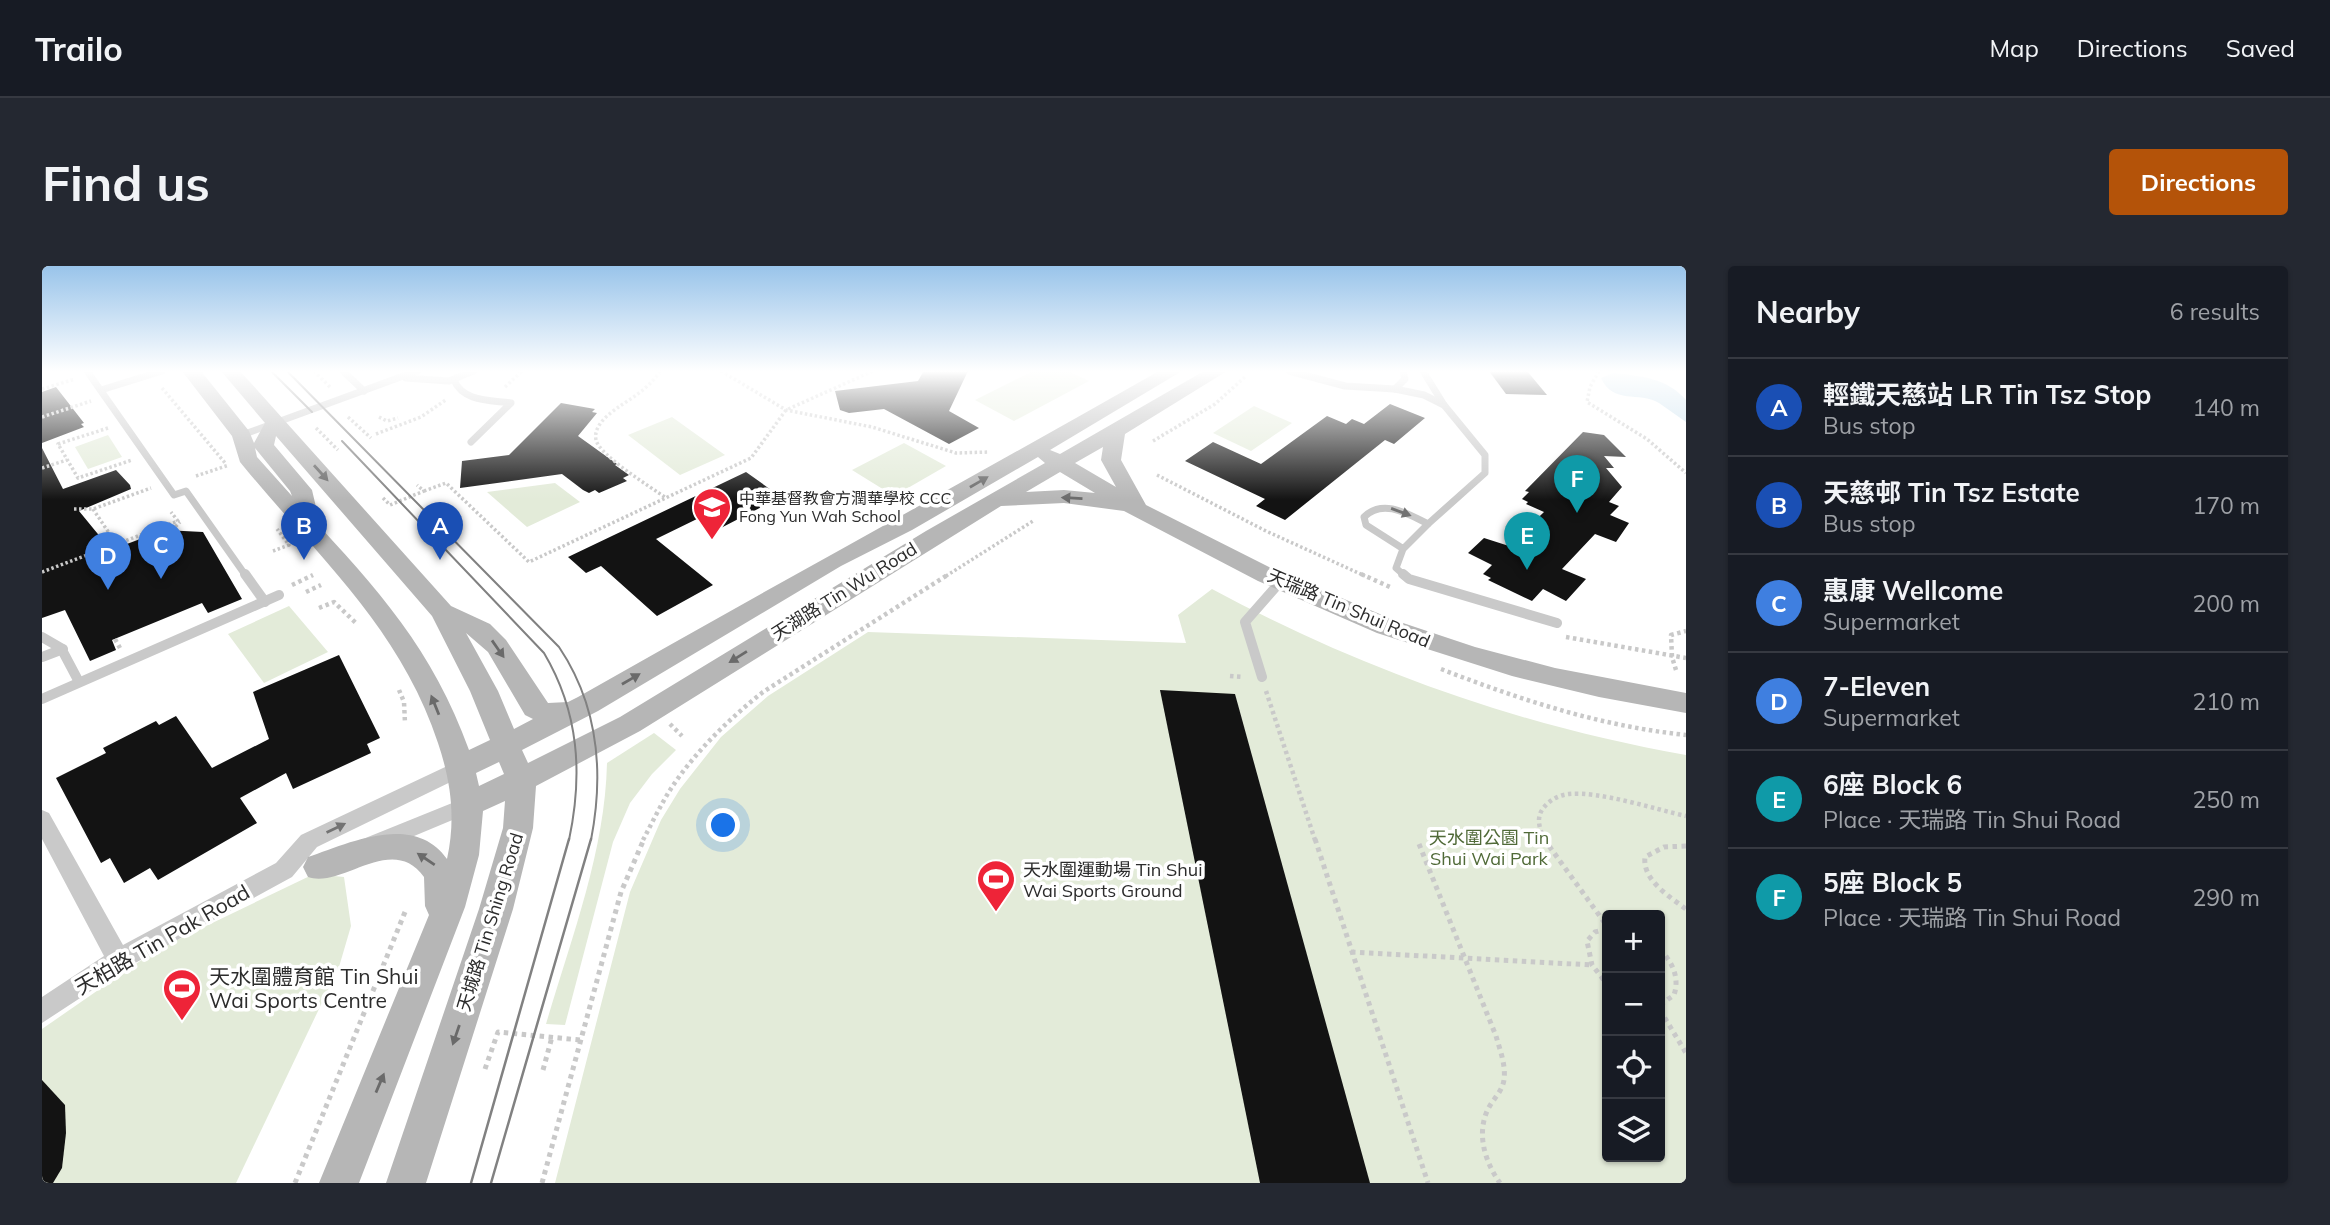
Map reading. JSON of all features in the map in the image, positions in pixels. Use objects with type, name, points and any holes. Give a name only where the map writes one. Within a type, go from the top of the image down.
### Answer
[{"type":"main road","points":[[225,414],[242,435],[247,458],[347,570],[414,658],[460,768],[467,805],[464,847],[455,888],[401,1032],[339,1183]]},
{"type":"main road","name":"天城路 Tin Shing Road","points":[[276,414],[442,612],[478,677],[509,745],[521,780],[518,828],[496,909],[406,1183]]},
{"type":"main road","points":[[278,414],[283,420],[264,439],[264,446],[301,490],[309,527]]},
{"type":"main road","name":"天湖路 Tin Wu Road","points":[[460,768],[571,712],[833,561],[904,525],[1099,414]]},
{"type":"main road","name":"天湖路 Tin Wu Road","points":[[467,805],[630,724],[987,506],[1146,414]]},
{"type":"main road","points":[[1115,432],[1111,460],[1139,510]]},
{"type":"main road","name":"天瑞路 Tin Shui Road","points":[[1037,449],[1139,510],[1281,582],[1345,610],[1433,643],[1531,672],[1615,692],[1686,703]]},
{"type":"main road","points":[[987,506],[1030,498],[1078,497],[1139,510]]},
{"type":"main road","points":[[442,612],[481,630],[497,646],[535,708],[545,713],[571,712]]},
{"type":"main road","points":[[318,867],[387,847],[427,858],[440,872],[445,889],[435,944]]},
{"type":"street","name":"天柏路 Tin Pak Road","points":[[42,1011],[118,960],[284,870],[309,841],[460,768]]},
{"type":"street","name":"天柏路 Tin Pak Road","points":[[284,870],[318,867],[467,805]]},
{"type":"street","points":[[42,819],[118,960]]},
{"type":"lane","points":[[118,414],[174,495],[186,491],[265,602]]},
{"type":"lane","points":[[242,435],[300,414]]},
{"type":"lane","points":[[471,442],[500,414]]},
{"type":"lane","points":[[1451,414],[1485,455],[1485,473],[1402,548],[1396,568],[1409,579],[1557,623]]},
{"type":"lane","points":[[1402,548],[1366,525],[1364,517],[1368,511],[1378,508],[1400,510],[1428,524]]},
{"type":"lane","points":[[1262,677],[1245,622],[1281,582]]},
{"type":"lane","points":[[42,699],[279,595]]},
{"type":"lane","points":[[42,637],[52,638],[63,649],[79,682]]},
{"type":"lane","points":[[42,657],[63,649]]},
{"type":"path","points":[[184,414],[227,465],[196,476]]},
{"type":"path","points":[[376,434],[425,414]]},
{"type":"path","points":[[610,414],[596,429],[595,440],[603,451],[666,498]]},
{"type":"path","points":[[383,498],[390,505],[446,483],[529,562],[751,457],[783,414]]},
{"type":"path","points":[[805,414],[872,427],[956,453],[989,452]]},
{"type":"path","points":[[1153,441],[1199,414]]},
{"type":"path","points":[[1606,414],[1647,439],[1686,473]]},
{"type":"path","points":[[348,417],[371,438]]},
{"type":"path","points":[[379,417],[387,421],[397,417],[404,424]]},
{"type":"path","points":[[124,422],[58,444],[78,478],[146,455]]},
{"type":"path","points":[[316,428],[338,450]]},
{"type":"path","points":[[42,468],[67,460]]},
{"type":"path","points":[[74,509],[93,509],[165,482]]},
{"type":"path","points":[[417,485],[424,491]]},
{"type":"path","points":[[93,509],[109,533]]},
{"type":"path","points":[[42,572],[179,521],[172,530]]},
{"type":"path","points":[[542,1183],[625,880],[651,820],[671,788],[715,734],[763,691],[1033,521]]},
{"type":"path","points":[[273,551],[289,545]]},
{"type":"path","points":[[298,582],[313,575]]},
{"type":"path","points":[[306,592],[321,585]]},
{"type":"path","points":[[319,608],[334,602],[363,630]]},
{"type":"path","points":[[1676,670],[1672,657],[1671,635],[1686,631]]},
{"type":"path","points":[[1443,670],[1497,692],[1552,708],[1663,733],[1686,735]]},
{"type":"path","points":[[1230,677],[1262,677],[1428,1183]]},
{"type":"path","points":[[394,679],[404,702],[405,723]]},
{"type":"path","points":[[1602,920],[1552,852],[1540,831],[1540,813],[1550,800],[1568,794],[1593,796],[1686,816]]},
{"type":"path","points":[[1419,844],[1503,1059],[1504,1080],[1498,1097],[1487,1111],[1481,1130],[1485,1155],[1500,1183]]},
{"type":"path","points":[[1686,846],[1664,846],[1653,850],[1645,857],[1644,865],[1658,888],[1686,909]]},
{"type":"path","points":[[295,1183],[405,912]]},
{"type":"path","points":[[1602,929],[1587,941],[1587,954],[1602,978]]},
{"type":"path","points":[[1351,952],[1592,965]]},
{"type":"path","points":[[1665,955],[1677,970],[1681,983],[1679,995],[1665,1005]]},
{"type":"path","points":[[1677,970],[1686,970]]},
{"type":"path","points":[[1665,1016],[1686,1053]]},
{"type":"path","points":[[485,1069],[498,1032],[580,1040]]},
{"type":"path","points":[[543,1070],[552,1037]]},
{"type":"green space","points":[[1001,414],[1028,414],[1014,421]]},
{"type":"green space","points":[[1242,414],[1271,414],[1292,423],[1251,451],[1213,433]]},
{"type":"green space","points":[[672,417],[725,455],[680,475],[628,435]]},
{"type":"green space","points":[[108,435],[122,457],[88,469],[75,447]]},
{"type":"green space","points":[[904,443],[946,466],[894,496],[852,470]]},
{"type":"green space","points":[[555,483],[580,502],[527,527],[487,492]]},
{"type":"green space","name":"天水圍運動場 Tin Shui Wai Sports Ground","points":[[1212,589],[1325,645],[1442,691],[1563,728],[1686,755],[1686,1183],[555,1183],[630,892],[661,820],[680,789],[721,737],[768,696],[868,632],[1186,643],[1178,615]]},
{"type":"green space","points":[[289,606],[328,652],[264,683],[228,634]]},
{"type":"green space","points":[[654,733],[676,750],[652,774],[630,803],[613,842],[565,1025],[546,1024],[593,862],[605,796],[607,763]]},
{"type":"green space","name":"天水圍體育館 Tin Shui Wai Sports Centre","points":[[314,874],[344,877],[351,926],[339,967],[236,1183],[42,1183],[42,1029],[156,950]]},
{"type":"water","points":[[1674,414],[1686,414],[1686,422]]},
{"type":"building","points":[[42,414],[77,414],[84,423],[81,424],[84,427],[42,443]]},
{"type":"building","points":[[550,414],[596,414],[578,436],[629,475],[623,478],[627,481],[599,493],[595,490],[589,493],[583,490],[562,474],[460,488],[462,461],[509,455]]},
{"type":"building","points":[[893,414],[954,414],[979,428],[949,444]]},
{"type":"building","points":[[1377,414],[1414,414],[1425,418],[1394,444],[1385,440],[1285,520],[1256,506],[1265,499],[1185,461],[1213,442],[1261,464],[1327,416],[1346,424],[1352,419],[1364,424]]},
{"type":"building","points":[[1583,432],[1604,435],[1626,457],[1604,456],[1614,468],[1606,468],[1622,487],[1609,502],[1619,506],[1610,515],[1629,523],[1616,542],[1595,534],[1562,569],[1586,579],[1566,601],[1543,589],[1532,601],[1488,580],[1491,578],[1483,574],[1492,565],[1468,553],[1484,538],[1509,546],[1544,512],[1526,504],[1528,502],[1522,499],[1529,492],[1525,491]]},
{"type":"building","points":[[42,448],[63,489],[116,470],[130,485],[131,489],[79,511],[111,550],[164,530],[203,532],[242,599],[208,613],[202,603],[112,640],[116,650],[90,661],[65,610],[42,618]]},
{"type":"building","points":[[746,472],[781,497],[715,531],[699,518],[656,539],[713,585],[657,616],[601,566],[586,573],[568,557]]},
{"type":"building","points":[[339,655],[380,738],[367,744],[371,753],[293,789],[286,773],[240,798],[257,823],[158,880],[150,868],[124,883],[110,858],[101,863],[56,778],[106,753],[103,748],[156,721],[159,725],[176,716],[212,768],[269,739],[253,692]]},
{"type":"building","points":[[1160,690],[1235,694],[1370,1183],[1260,1183]]},
{"type":"building","points":[[42,1080],[65,1105],[66,1133],[62,1168],[53,1183],[42,1183]]},
{"type":"tram line","points":[[329,414],[559,647],[582,692],[594,740],[597,790],[591,840]]},
{"type":"tram line","points":[[342,441],[544,653],[565,698],[575,744],[576,791],[569,840]]},
{"type":"tram line","points":[[471,1183],[569,839]]},
{"type":"tram line","points":[[491,1183],[591,839]]},
{"type":"place","name":"5座 Block 5","points":[[1577,513]]},
{"type":"place","name":"中華基督教會方潤華學校 CCC Fong Yun Wah School","points":[[712,541]]},
{"type":"place","name":"天慈邨 Tin Tsz Estate","points":[[304,560]]},
{"type":"place","name":"輕鐵天慈站 LR Tin Tsz Stop","points":[[440,560]]},
{"type":"place","name":"6座 Block 6","points":[[1527,570]]},
{"type":"place","name":"惠康 Wellcome","points":[[161,579]]},
{"type":"place","name":"7-Eleven","points":[[108,590]]},
{"type":"place","name":"天水圍運動場 Tin Shui Wai Sports Ground","points":[[996,913]]},
{"type":"place","name":"天水圍體育館 Tin Shui Wai Sports Centre","points":[[182,1022]]},
{"type":"park label","name":"天水圍公園 Tin Shui Wai Park","points":[[1489,847]]}]
